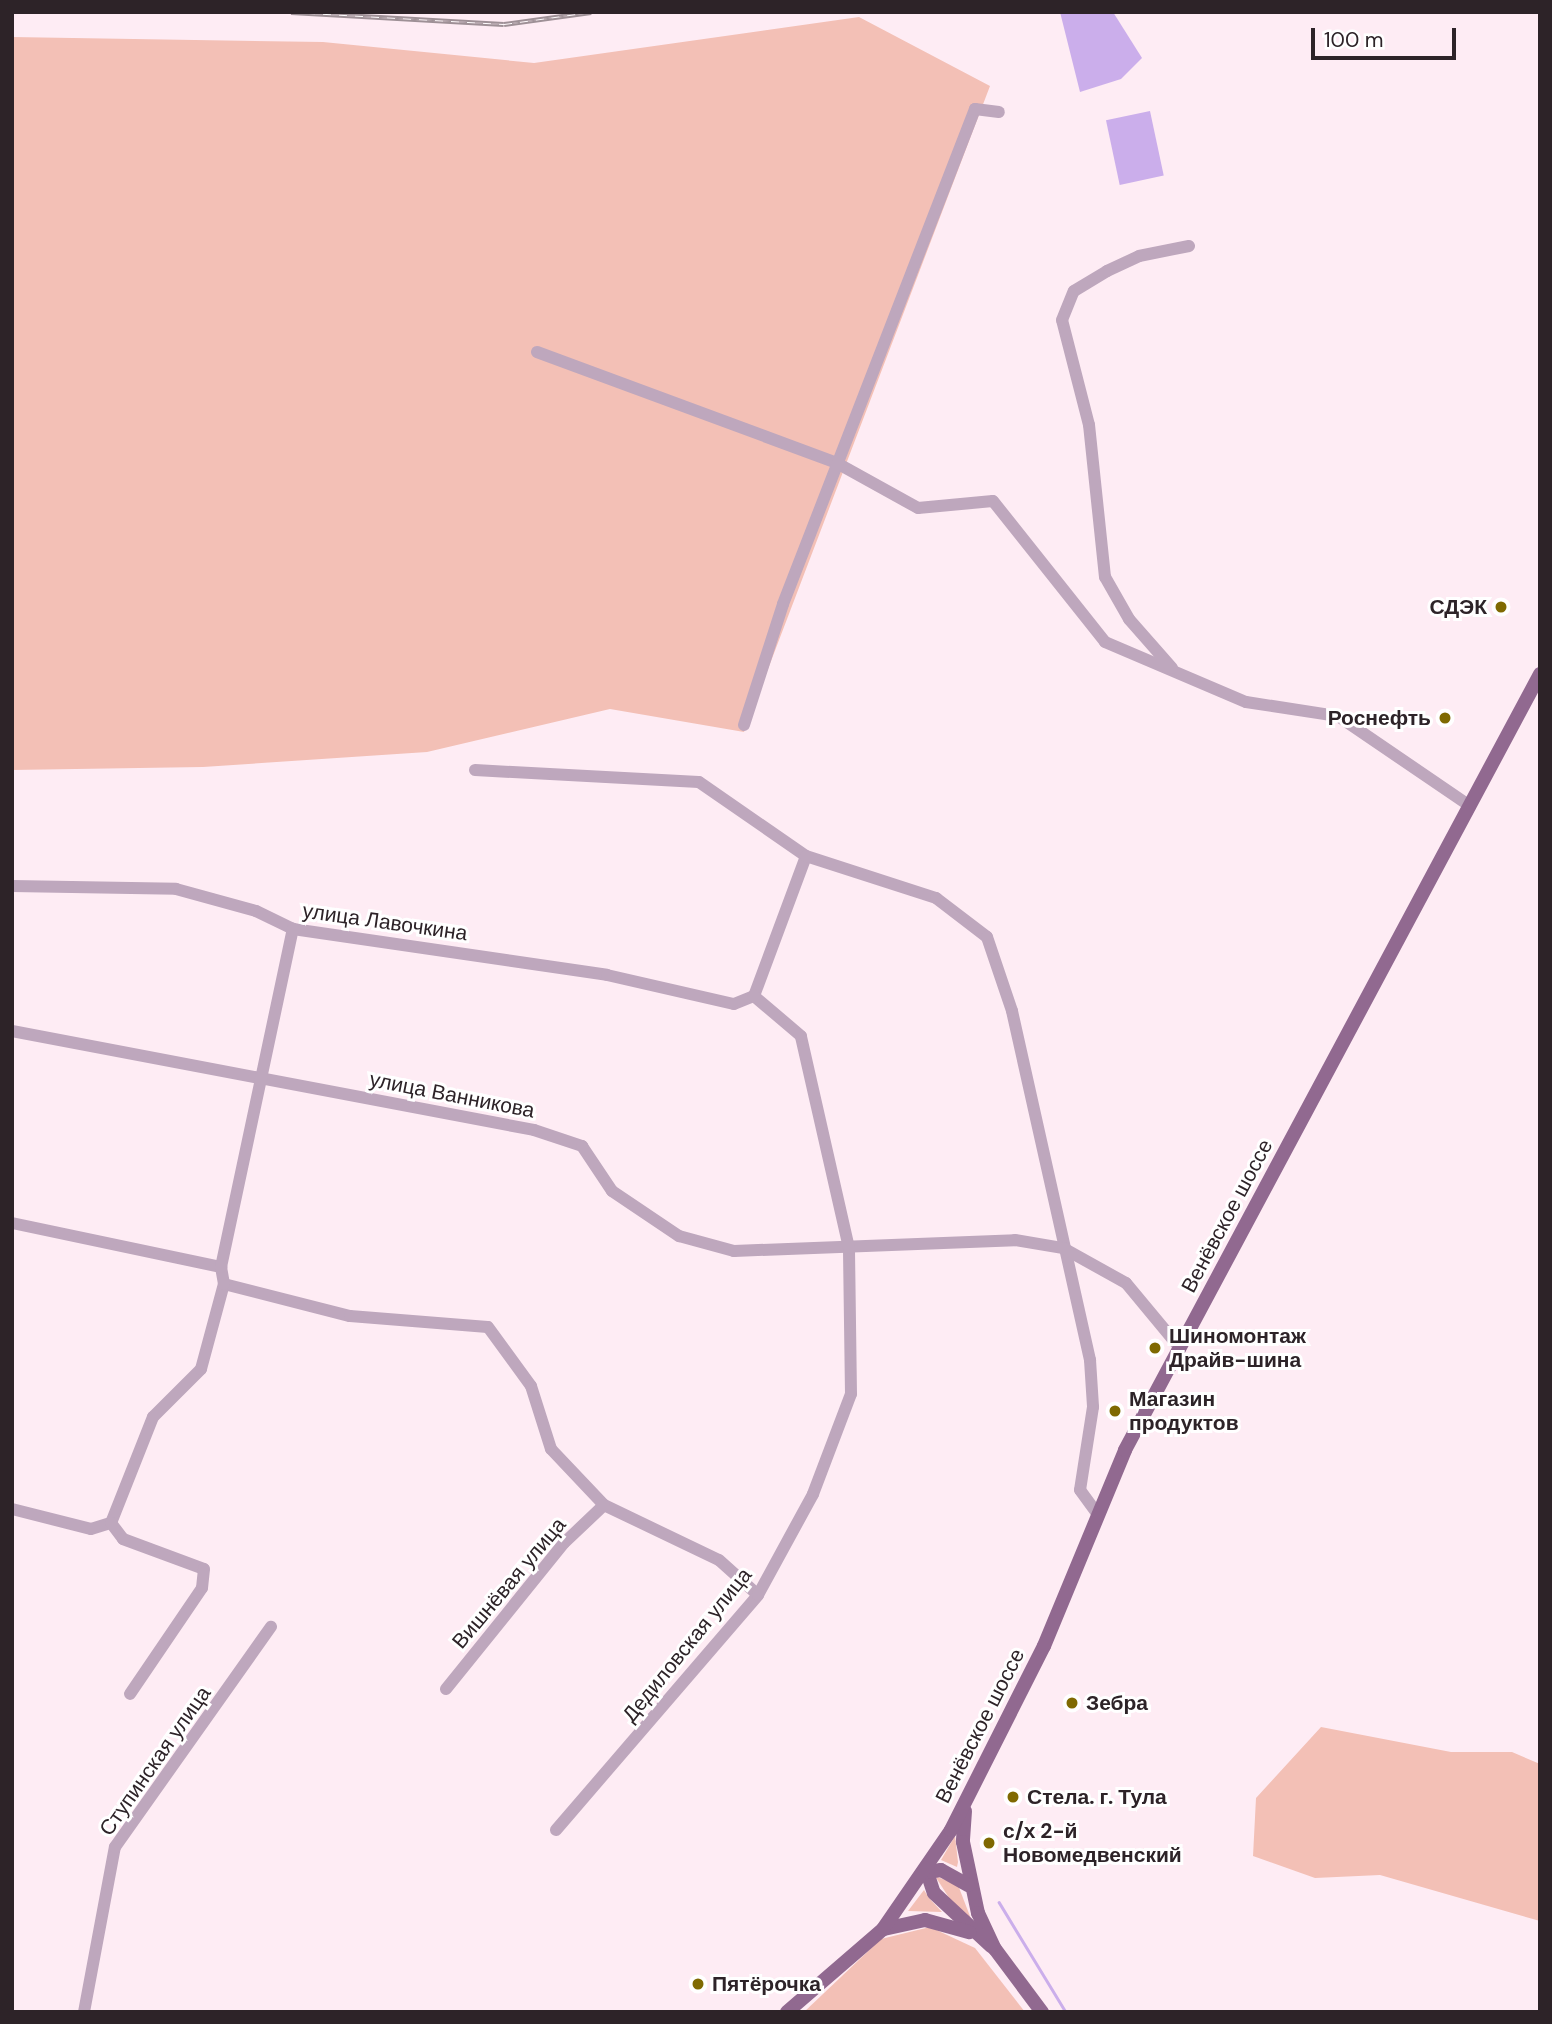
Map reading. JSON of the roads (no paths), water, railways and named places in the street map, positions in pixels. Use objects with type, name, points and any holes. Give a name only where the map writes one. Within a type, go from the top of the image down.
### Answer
[{"type":"main road","name":"Венёвское шоссе","points":[[787,2012],[883,1929],[927,1872],[1044,1646],[1098,1515],[1180,1349],[1540,674]]},
{"type":"main road","points":[[973,1785],[962,1829],[968,1885],[995,1949],[1042,2012]]},
{"type":"main road","points":[[968,1885],[941,1870],[927,1872],[934,1893],[995,1949]]},
{"type":"main road","points":[[883,1929],[937,1921],[977,1935]]},
{"type":"street","points":[[744,725],[838,464],[975,109],[999,112]]},
{"type":"street","points":[[1177,673],[1129,619],[1105,577],[1089,425],[1062,320],[1070,296],[1099,276],[1139,256],[1189,246]]},
{"type":"street","points":[[537,352],[838,464],[918,508],[993,501],[1105,642],[1246,702],[1338,716],[1471,806]]},
{"type":"street","points":[[475,770],[699,782],[806,856],[936,898],[987,937],[1013,1012],[1063,1248],[1090,1360],[1093,1407],[1080,1490],[1098,1515]]},
{"type":"street","points":[[754,996],[806,856]]},
{"type":"street","name":"улица Лавочкина","points":[[12,886],[176,889],[256,911],[293,929],[607,975],[734,1004],[754,996]]},
{"type":"street","points":[[12,1509],[91,1529],[111,1522],[153,1417],[201,1369],[224,1284],[221,1267],[293,929]]},
{"type":"street","name":"Дедиловская улица","points":[[556,1830],[758,1594],[813,1494],[851,1394],[849,1248],[801,1036],[754,996]]},
{"type":"street","name":"улица Ванникова","points":[[12,1031],[534,1130],[582,1146],[612,1191],[679,1236],[734,1251],[1015,1240],[1063,1248],[1126,1283],[1180,1349]]},
{"type":"street","points":[[12,1223],[221,1267]]},
{"type":"street","points":[[224,1284],[349,1316],[488,1327],[531,1387],[551,1449],[604,1505],[719,1560],[758,1594]]},
{"type":"street","name":"Вишнёвая улица","points":[[446,1689],[565,1543],[604,1505]]},
{"type":"street","points":[[111,1522],[123,1539],[204,1569],[202,1588],[130,1694]]},
{"type":"street","name":"Ступинская улица","points":[[84,2012],[115,1847],[271,1628]]},
{"type":"waterway","points":[[999,1902],[1066,2012]]},
{"type":"railway","points":[[291,12],[504,24],[591,12]]},
{"type":"place","name":"СДЭК","points":[[1501,607]]},
{"type":"place","name":"Роснефть","points":[[1445,718]]},
{"type":"place","name":"Шиномонтаж Драйв-шина","points":[[1155,1348]]},
{"type":"place","name":"Магазин продуктов","points":[[1115,1411]]},
{"type":"place","name":"Зебра","points":[[1072,1703]]},
{"type":"place","name":"Стела. г. Тула","points":[[1013,1797]]},
{"type":"place","name":"с/х 2-й Новомедвенский","points":[[989,1843]]},
{"type":"place","name":"Пятёрочка","points":[[698,1984]]}]
